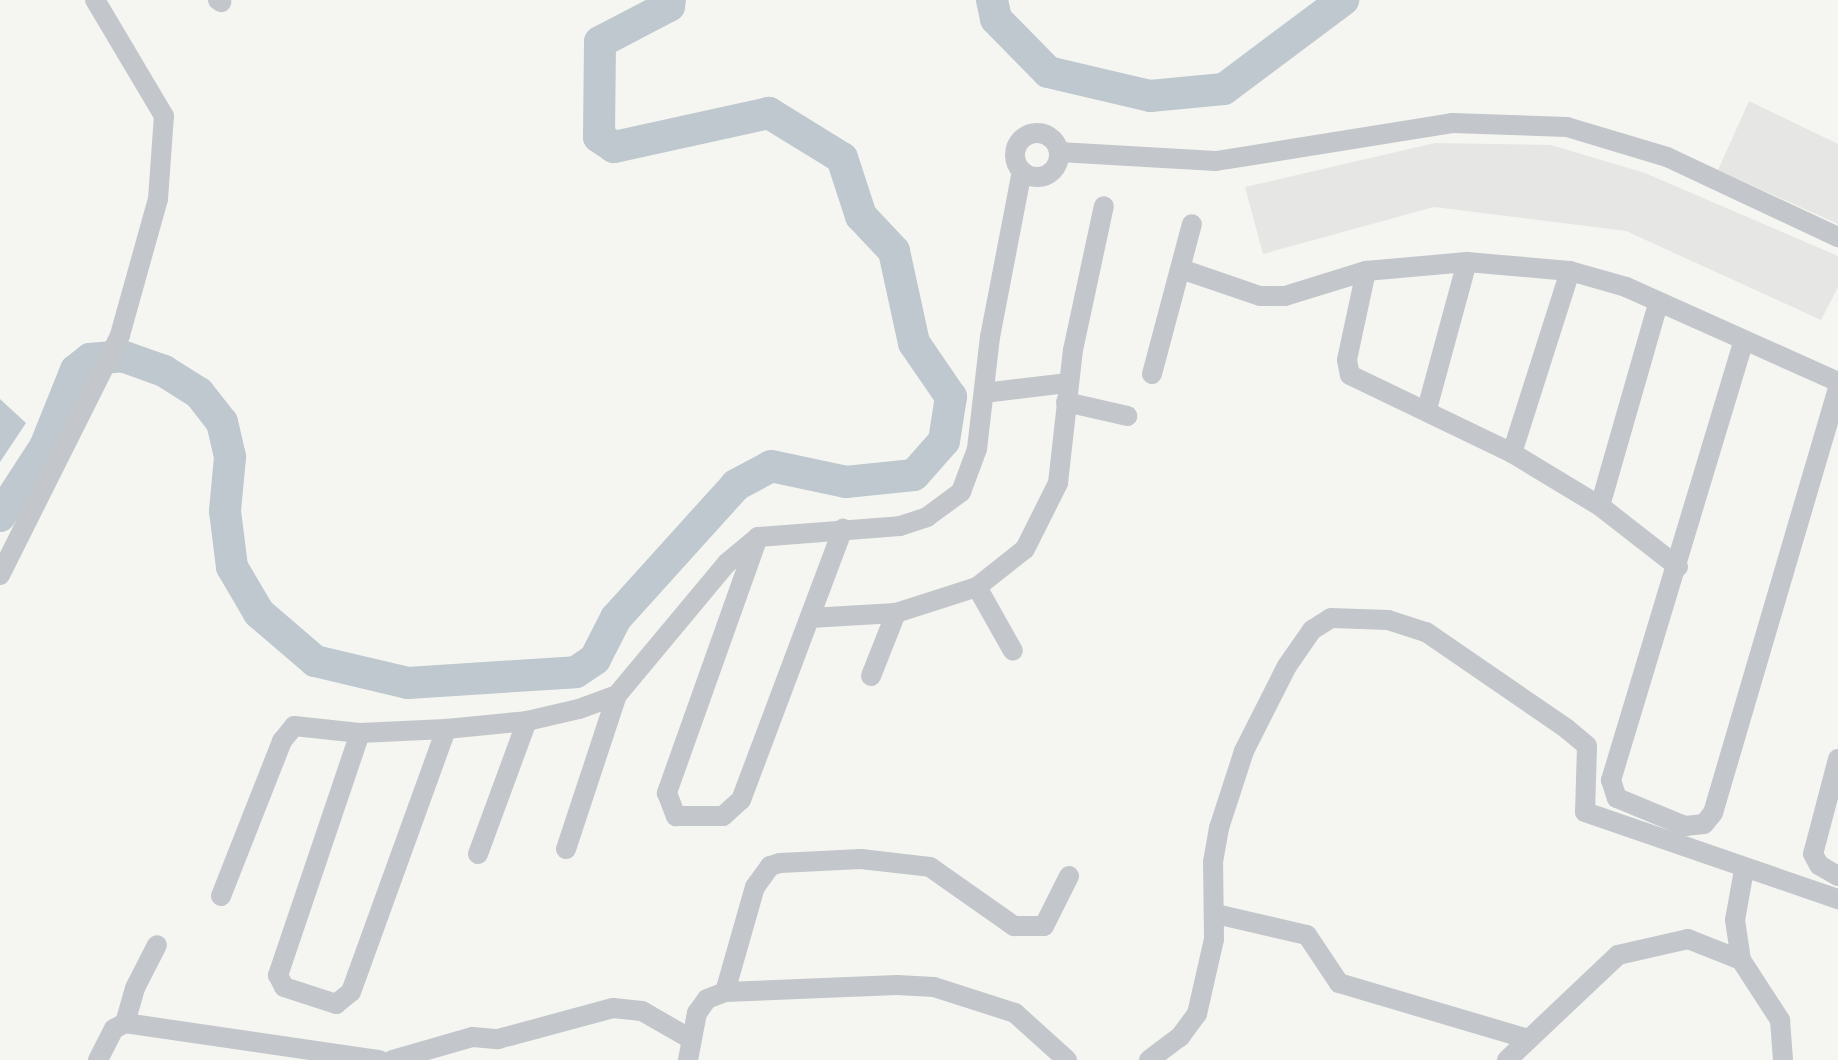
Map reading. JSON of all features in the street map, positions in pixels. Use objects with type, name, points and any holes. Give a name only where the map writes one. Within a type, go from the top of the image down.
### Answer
[{"type":"street","points":[[0,575],[120,335],[158,199],[165,129],[155,94],[113,37],[95,0]]},
{"type":"street","points":[[566,849],[617,695],[727,563],[758,537],[843,528],[900,526],[927,517],[961,492],[977,449],[1022,171],[1016,150],[1030,134],[1045,135],[1059,152],[1216,161],[1452,123],[1567,127],[1667,157],[1838,237]]},
{"type":"street","points":[[1022,171],[1043,176],[1055,167],[1059,152]]},
{"type":"street","points":[[810,618],[896,613],[977,587],[1025,549],[1052,504],[1066,441],[1067,392],[1104,206]]},
{"type":"street","points":[[1152,374],[1192,224]]},
{"type":"street","points":[[1181,269],[1260,296],[1285,296],[1366,271],[1467,262],[1570,271],[1626,287],[1838,385],[1787,547],[1715,807],[1704,824],[1692,826],[1617,798],[1610,786],[1743,343]]},
{"type":"street","points":[[1427,409],[1467,262]]},
{"type":"street","points":[[1366,271],[1348,371],[1512,453],[1600,506],[1678,567]]},
{"type":"street","points":[[1512,453],[1570,271]]},
{"type":"street","points":[[1600,506],[1658,304]]},
{"type":"street","points":[[984,393],[1067,392],[1127,416]]},
{"type":"street","points":[[758,537],[667,793],[672,814],[723,816],[738,807],[843,528]]},
{"type":"street","points":[[977,587],[1013,651]]},
{"type":"street","points":[[871,676],[896,613]]},
{"type":"street","points":[[1157,1058],[1197,1014],[1216,914],[1213,862],[1244,751],[1287,666],[1312,630],[1331,618],[1388,620],[1426,632],[1460,651],[1587,746],[1585,812],[1744,870],[1838,899]]},
{"type":"street","points":[[221,896],[285,734],[294,726],[360,733],[446,729],[527,721],[617,695]]},
{"type":"street","points":[[478,854],[527,721]]},
{"type":"street","points":[[360,733],[278,975],[284,987],[336,1004],[351,992],[446,729]]},
{"type":"street","points":[[1838,759],[1813,849],[1819,865],[1838,876]]},
{"type":"street","points":[[725,992],[755,887],[770,866],[861,859],[930,867],[1014,926],[1044,926],[1069,876]]},
{"type":"street","points":[[1744,870],[1735,920],[1741,960],[1780,1020],[1783,1060]]},
{"type":"street","points":[[1216,914],[1307,935],[1339,983],[1528,1039]]},
{"type":"street","points":[[1507,1060],[1618,955],[1688,939],[1741,960]]},
{"type":"street","points":[[125,1023],[135,988],[157,945]]},
{"type":"street","points":[[688,1060],[689,1038],[707,999],[725,992],[934,987],[1015,1013],[1067,1060]]},
{"type":"street","points":[[392,1060],[428,1055],[473,1037],[498,1039],[613,1008],[642,1011],[689,1038]]},
{"type":"street","points":[[98,1060],[114,1029],[125,1023],[379,1060]]},
{"type":"shaded area","points":[[1749,101],[1838,144],[1838,224],[1718,170]]},
{"type":"shaded area","points":[[1435,143],[1551,145],[1645,173],[1838,256],[1838,287],[1821,320],[1626,231],[1434,207],[1263,254],[1245,187]]},
{"type":"shaded area","points":[[0,399],[26,423],[0,462]]},
{"type":"waterway","points":[[0,516],[45,447],[76,370],[90,359],[122,356],[164,371],[199,393],[222,422],[230,457],[225,511],[232,567],[259,613],[315,661],[408,683],[576,672],[595,659],[616,618],[736,485],[771,466],[846,482],[914,475],[944,441],[951,397],[914,343],[894,251],[861,216],[842,158],[769,113],[614,147],[599,137],[600,42],[669,6],[670,0]]},
{"type":"waterway","points":[[992,0],[996,19],[1048,72],[1150,96],[1224,89],[1343,0]]}]
